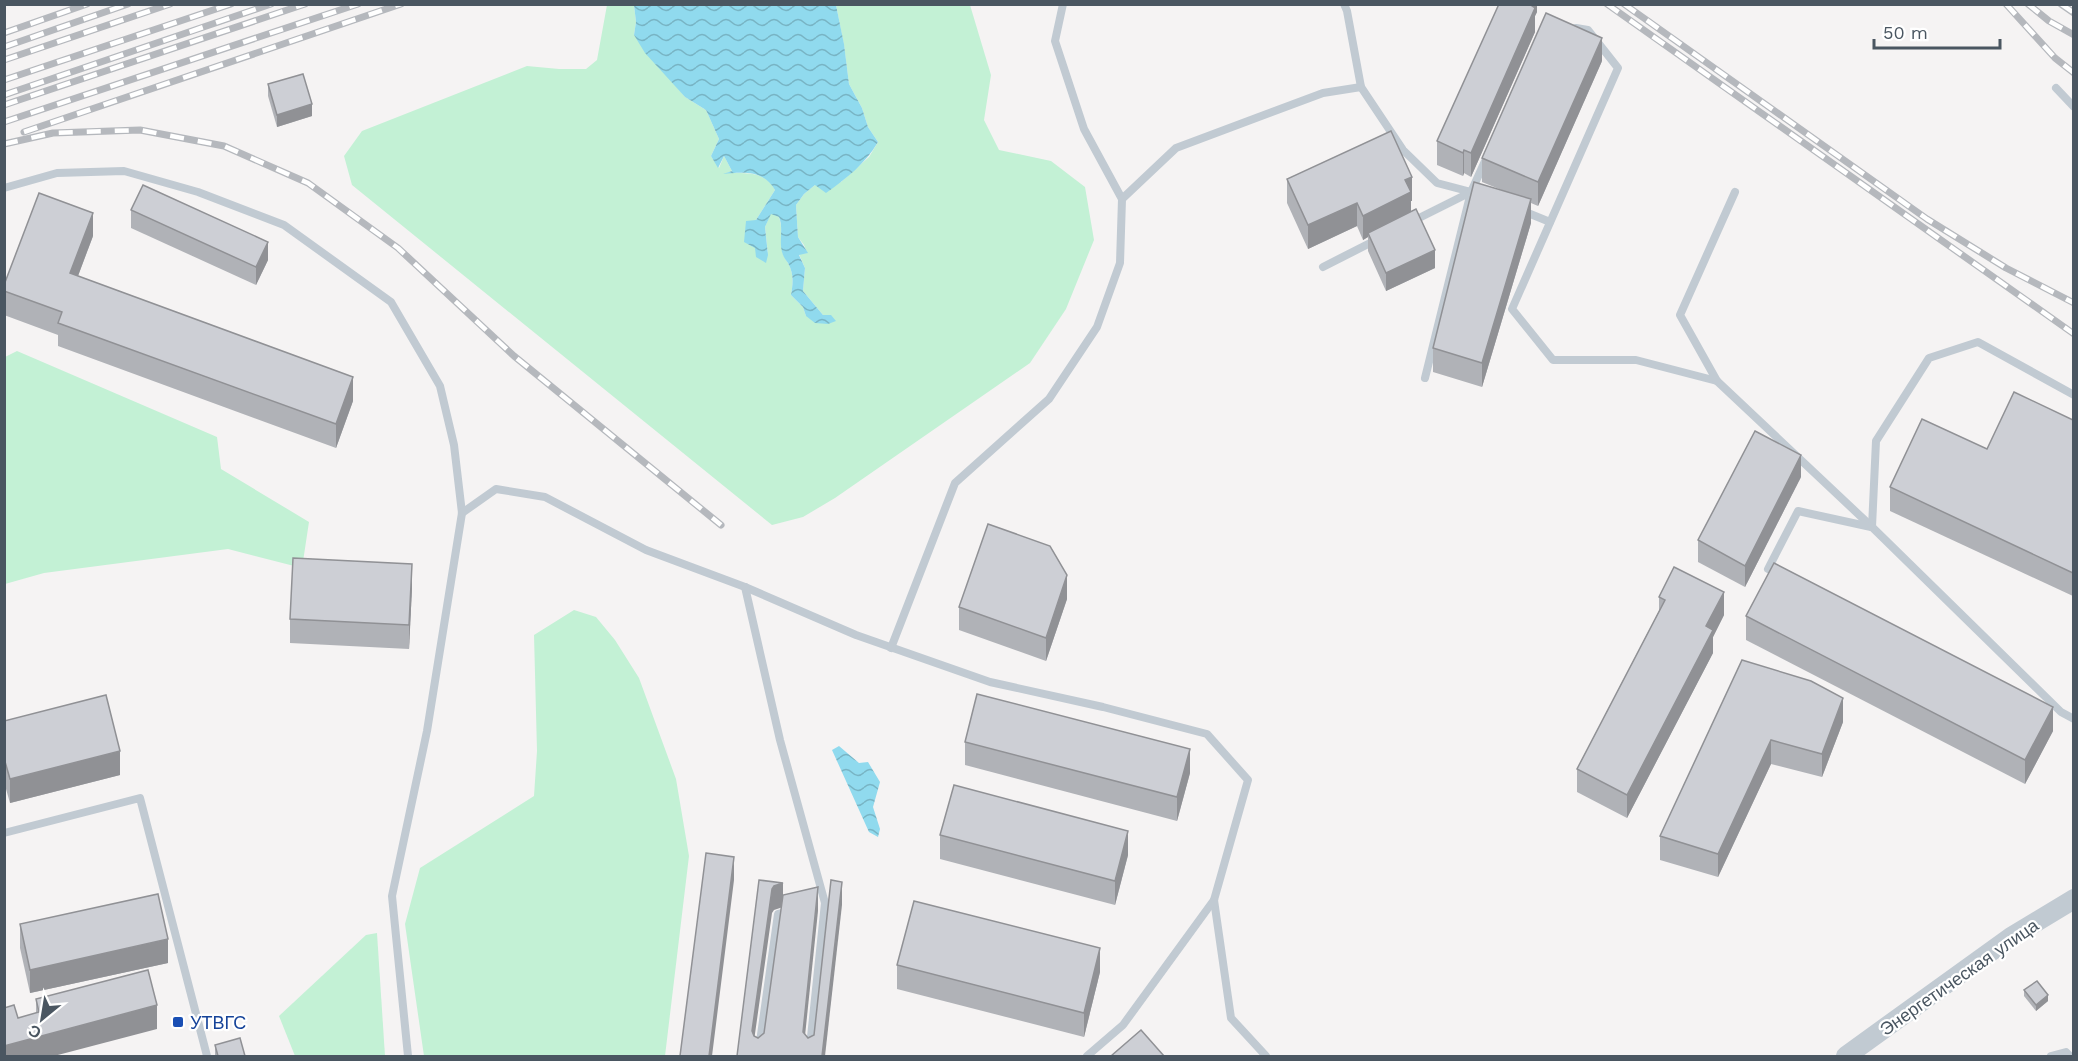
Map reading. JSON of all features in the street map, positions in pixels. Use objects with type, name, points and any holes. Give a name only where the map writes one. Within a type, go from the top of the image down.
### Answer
[{"type":"street","name":"Энергетическая улица","points":[[1846,1056],[2011,937],[2073,899]]},
{"type":"lane","points":[[891,648],[956,483],[1049,399],[1097,327],[1120,263],[1122,199],[1084,129],[1054,41],[1063,4]]},
{"type":"lane","points":[[1344,4],[1361,87],[1403,150],[1437,183],[1481,195]]},
{"type":"lane","points":[[1566,26],[1588,30],[1618,68],[1512,309],[1553,360],[1636,360],[1717,381]]},
{"type":"lane","points":[[1122,199],[1176,148],[1323,93],[1361,87]]},
{"type":"lane","points":[[2056,88],[2073,107]]},
{"type":"lane","points":[[1425,378],[1471,192],[1490,150]]},
{"type":"lane","points":[[4,188],[57,173],[124,171],[198,192],[284,225],[391,302],[440,386],[454,445],[462,513],[427,731],[392,896],[408,1056]]},
{"type":"lane","points":[[1408,224],[1471,192]]},
{"type":"lane","points":[[1735,192],[1680,315],[1717,381],[1872,527],[2061,712],[2073,719]]},
{"type":"lane","points":[[1511,207],[1550,222]]},
{"type":"lane","points":[[1323,267],[1387,235]]},
{"type":"lane","points":[[1872,527],[1876,441],[1929,358],[1978,342],[2073,394]]},
{"type":"lane","points":[[462,513],[496,489],[545,497],[646,550],[745,587],[891,648],[990,682],[1103,707],[1207,734],[1248,780],[1214,900],[1123,1025],[1087,1056]]},
{"type":"lane","points":[[1768,568],[1798,511],[1872,527]]},
{"type":"lane","points":[[745,587],[780,740],[825,903],[809,1056]]},
{"type":"lane","points":[[4,833],[140,798],[207,1056]]},
{"type":"lane","points":[[1214,900],[1231,1018],[1266,1056]]},
{"type":"lane","points":[[813,906],[825,903]]},
{"type":"lane","points":[[758,1056],[778,914],[801,909]]},
{"type":"lane","points":[[2051,1056],[2066,1052],[2070,1056]]},
{"type":"green space","points":[[607,5],[634,5],[636,22],[634,35],[685,97],[706,110],[719,139],[711,156],[719,168],[724,156],[732,171],[727,173],[748,173],[761,176],[775,190],[756,220],[768,254],[765,227],[771,213],[779,217],[782,252],[792,275],[791,295],[803,307],[806,316],[823,315],[803,291],[805,268],[799,254],[807,253],[798,237],[796,205],[815,185],[841,182],[869,157],[878,142],[868,127],[862,108],[849,84],[836,5],[970,5],[991,75],[984,120],[999,150],[1051,161],[1085,187],[1094,240],[1066,309],[1030,363],[835,498],[803,517],[772,525],[352,185],[344,156],[362,131],[527,66],[586,69],[597,60]]},
{"type":"green space","points":[[17,351],[217,437],[221,469],[309,522],[302,568],[228,549],[44,573],[5,584],[5,357]]},
{"type":"green space","points":[[574,610],[596,617],[615,640],[639,678],[676,779],[689,856],[665,1056],[424,1056],[405,924],[420,868],[534,796],[537,751],[534,635]]},
{"type":"green space","points":[[377,933],[385,1056],[295,1056],[279,1016],[366,935]]},
{"type":"water","points":[[634,5],[836,5],[849,84],[862,108],[868,127],[878,142],[861,164],[841,182],[826,193],[815,185],[796,205],[798,237],[808,253],[799,255],[805,268],[803,291],[823,315],[831,315],[836,321],[828,324],[815,323],[806,316],[803,307],[791,295],[792,275],[783,256],[779,217],[771,214],[765,227],[768,255],[766,263],[756,257],[755,248],[744,242],[746,221],[756,220],[775,190],[770,183],[759,176],[745,173],[723,174],[732,171],[724,156],[718,168],[711,156],[719,139],[706,110],[685,97],[645,53],[634,35],[636,22]]},
{"type":"water","points":[[839,746],[859,763],[868,762],[880,782],[873,807],[880,829],[878,837],[869,832],[832,750]]},
{"type":"building","points":[[1499,4],[1529,4],[1535,8],[1471,153],[1464,150],[1463,153],[1437,141]]},
{"type":"building","points":[[1546,13],[1602,38],[1538,182],[1482,158]]},
{"type":"building","points":[[303,74],[312,104],[277,115],[268,84]]},
{"type":"building","points":[[1391,131],[1412,177],[1405,180],[1411,192],[1363,216],[1357,203],[1308,225],[1287,179]]},
{"type":"building","points":[[1474,182],[1531,199],[1482,363],[1433,348]]},
{"type":"building","points":[[143,185],[268,242],[256,267],[131,210]]},
{"type":"building","points":[[39,193],[93,213],[70,273],[353,377],[336,424],[58,323],[62,312],[4,291],[4,285]]},
{"type":"building","points":[[1416,209],[1435,250],[1386,273],[1368,233]]},
{"type":"building","points":[[2014,392],[2073,420],[2073,573],[1890,487],[1922,419],[1987,449]]},
{"type":"building","points":[[1755,431],[1801,455],[1745,566],[1698,540]]},
{"type":"building","points":[[988,524],[1050,546],[1067,575],[1046,638],[959,607]]},
{"type":"building","points":[[293,558],[412,564],[409,625],[290,619]]},
{"type":"building","points":[[1774,563],[2053,707],[2025,760],[1746,616]]},
{"type":"building","points":[[1674,567],[1724,592],[1706,626],[1713,630],[1627,795],[1577,769],[1665,600],[1659,597]]},
{"type":"building","points":[[1742,660],[1811,681],[1843,698],[1822,754],[1771,740],[1718,854],[1660,836]]},
{"type":"building","points":[[977,694],[1190,749],[1177,797],[965,742]]},
{"type":"building","points":[[106,695],[120,751],[10,779],[4,758],[4,721]]},
{"type":"building","points":[[954,785],[1128,831],[1115,881],[940,835]]},
{"type":"building","points":[[706,853],[734,857],[709,1056],[680,1056]]},
{"type":"building","points":[[759,880],[783,883],[772,889],[752,1031],[758,1038],[764,1033],[783,895],[818,887],[803,1032],[808,1038],[814,1035],[831,880],[842,882],[822,1056],[737,1056]]},
{"type":"building","points":[[158,894],[168,939],[30,970],[20,924]]},
{"type":"building","points":[[914,901],[1100,948],[1084,1013],[897,965]]},
{"type":"building","points":[[148,970],[157,1005],[4,1046],[4,1008],[14,1005],[18,1018],[39,1012],[36,999]]},
{"type":"building","points":[[2037,981],[2048,995],[2036,1005],[2024,990]]},
{"type":"building","points":[[1141,1030],[1164,1056],[1111,1056]]},
{"type":"building","points":[[240,1038],[245,1056],[218,1056],[215,1045]]},
{"type":"railway","points":[[4,33],[87,4]]},
{"type":"railway","points":[[4,47],[128,4]]},
{"type":"railway","points":[[4,60],[170,4]]},
{"type":"railway","points":[[4,80],[231,4]]},
{"type":"railway","points":[[4,95],[271,4]]},
{"type":"railway","points":[[4,105],[305,4]]},
{"type":"railway","points":[[4,122],[358,4]]},
{"type":"railway","points":[[24,132],[401,4]]},
{"type":"railway","points":[[1607,4],[2074,334]]},
{"type":"railway","points":[[1624,4],[1927,219],[2006,268],[2074,303]]},
{"type":"railway","points":[[2006,4],[2055,58],[2074,73]]},
{"type":"railway","points":[[2028,4],[2049,21],[2074,35]]},
{"type":"railway","points":[[2061,4],[2074,13]]},
{"type":"railway","points":[[4,144],[53,133],[140,130],[224,146],[308,183],[398,248],[514,356],[721,525]]},
{"type":"place","name":"УТВГС","points":[[178,1022]]}]
